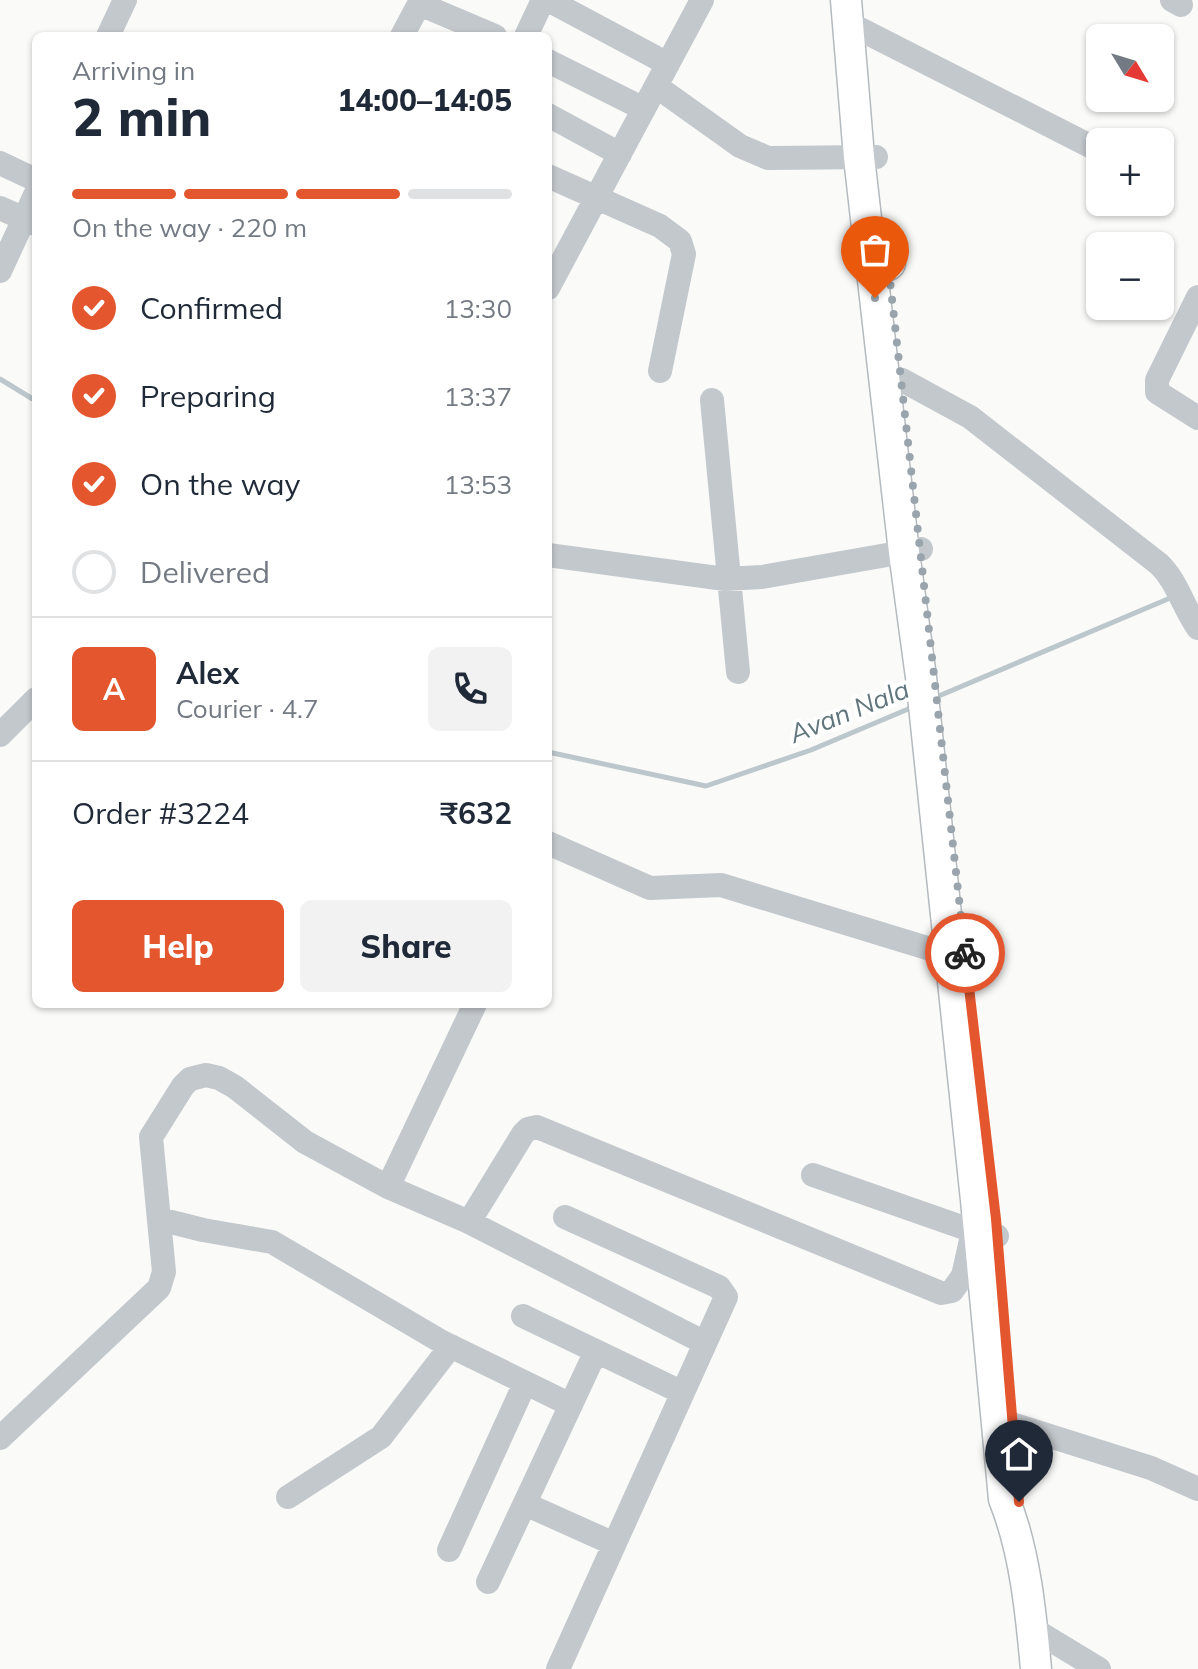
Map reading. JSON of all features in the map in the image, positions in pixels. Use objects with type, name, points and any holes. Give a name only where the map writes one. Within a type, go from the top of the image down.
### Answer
[{"type":"main road","points":[[855,13],[867,157],[936,758],[983,1233]]},
{"type":"main road","points":[[880,264],[902,380],[912,551]]},
{"type":"main road","points":[[936,758],[950,955],[1005,1421],[1020,1492],[1014,1527],[1033,1629],[1036,1669]]},
{"type":"street","points":[[110,32],[125,0]]},
{"type":"street","points":[[528,32],[546,0],[668,64]]},
{"type":"street","points":[[552,281],[668,64],[693,3]]},
{"type":"street","points":[[404,32],[412,13],[418,6],[424,6],[486,32]]},
{"type":"street","points":[[855,13],[1086,143]]},
{"type":"street","points":[[552,63],[644,109]]},
{"type":"street","points":[[656,86],[740,146],[768,158],[867,157]]},
{"type":"street","points":[[552,117],[620,154]]},
{"type":"street","points":[[0,163],[32,178]]},
{"type":"street","points":[[552,178],[660,226],[680,241],[684,254],[660,371]]},
{"type":"street","points":[[0,208],[30,221],[0,271]]},
{"type":"street","points":[[1198,297],[1157,380],[1157,392],[1198,418]]},
{"type":"street","points":[[902,380],[970,417],[1159,564],[1173,581],[1192,620]]},
{"type":"street","points":[[712,400],[738,672]]},
{"type":"street","points":[[552,556],[730,579],[762,577],[912,551]]},
{"type":"street","points":[[0,735],[32,703]]},
{"type":"street","points":[[552,845],[650,888],[721,885],[950,955]]},
{"type":"street","points":[[388,1187],[473,1008]]},
{"type":"street","points":[[0,1438],[159,1288],[164,1272],[151,1137],[183,1086],[190,1079],[206,1075],[235,1087],[305,1142],[388,1187],[469,1222],[705,1343]]},
{"type":"street","points":[[469,1222],[523,1134],[537,1127],[941,1293],[952,1291],[963,1276],[983,1233],[813,1175]]},
{"type":"street","points":[[558,1669],[612,1543],[726,1297],[719,1287],[565,1217]]},
{"type":"street","points":[[159,1219],[272,1242],[451,1346],[571,1405]]},
{"type":"street","points":[[523,1316],[681,1392]]},
{"type":"street","points":[[288,1497],[381,1437],[451,1346]]},
{"type":"street","points":[[488,1582],[596,1351]]},
{"type":"street","points":[[449,1550],[525,1383]]},
{"type":"street","points":[[1005,1421],[1151,1468],[1198,1489]]},
{"type":"street","points":[[525,1504],[612,1543]]},
{"type":"street","points":[[1033,1629],[1099,1669]]},
{"type":"waterway","name":"Avan Nala","points":[[0,379],[32,399]]},
{"type":"waterway","name":"Avan Nala","points":[[934,698],[1175,596]]},
{"type":"waterway","name":"Avan Nala","points":[[552,753],[706,786],[811,750],[913,707]]},
{"type":"way so far","points":[[875,298],[871,266],[888,263],[965,953]]},
{"type":"route","points":[[965,953],[996,1219],[1019,1502]]}]
